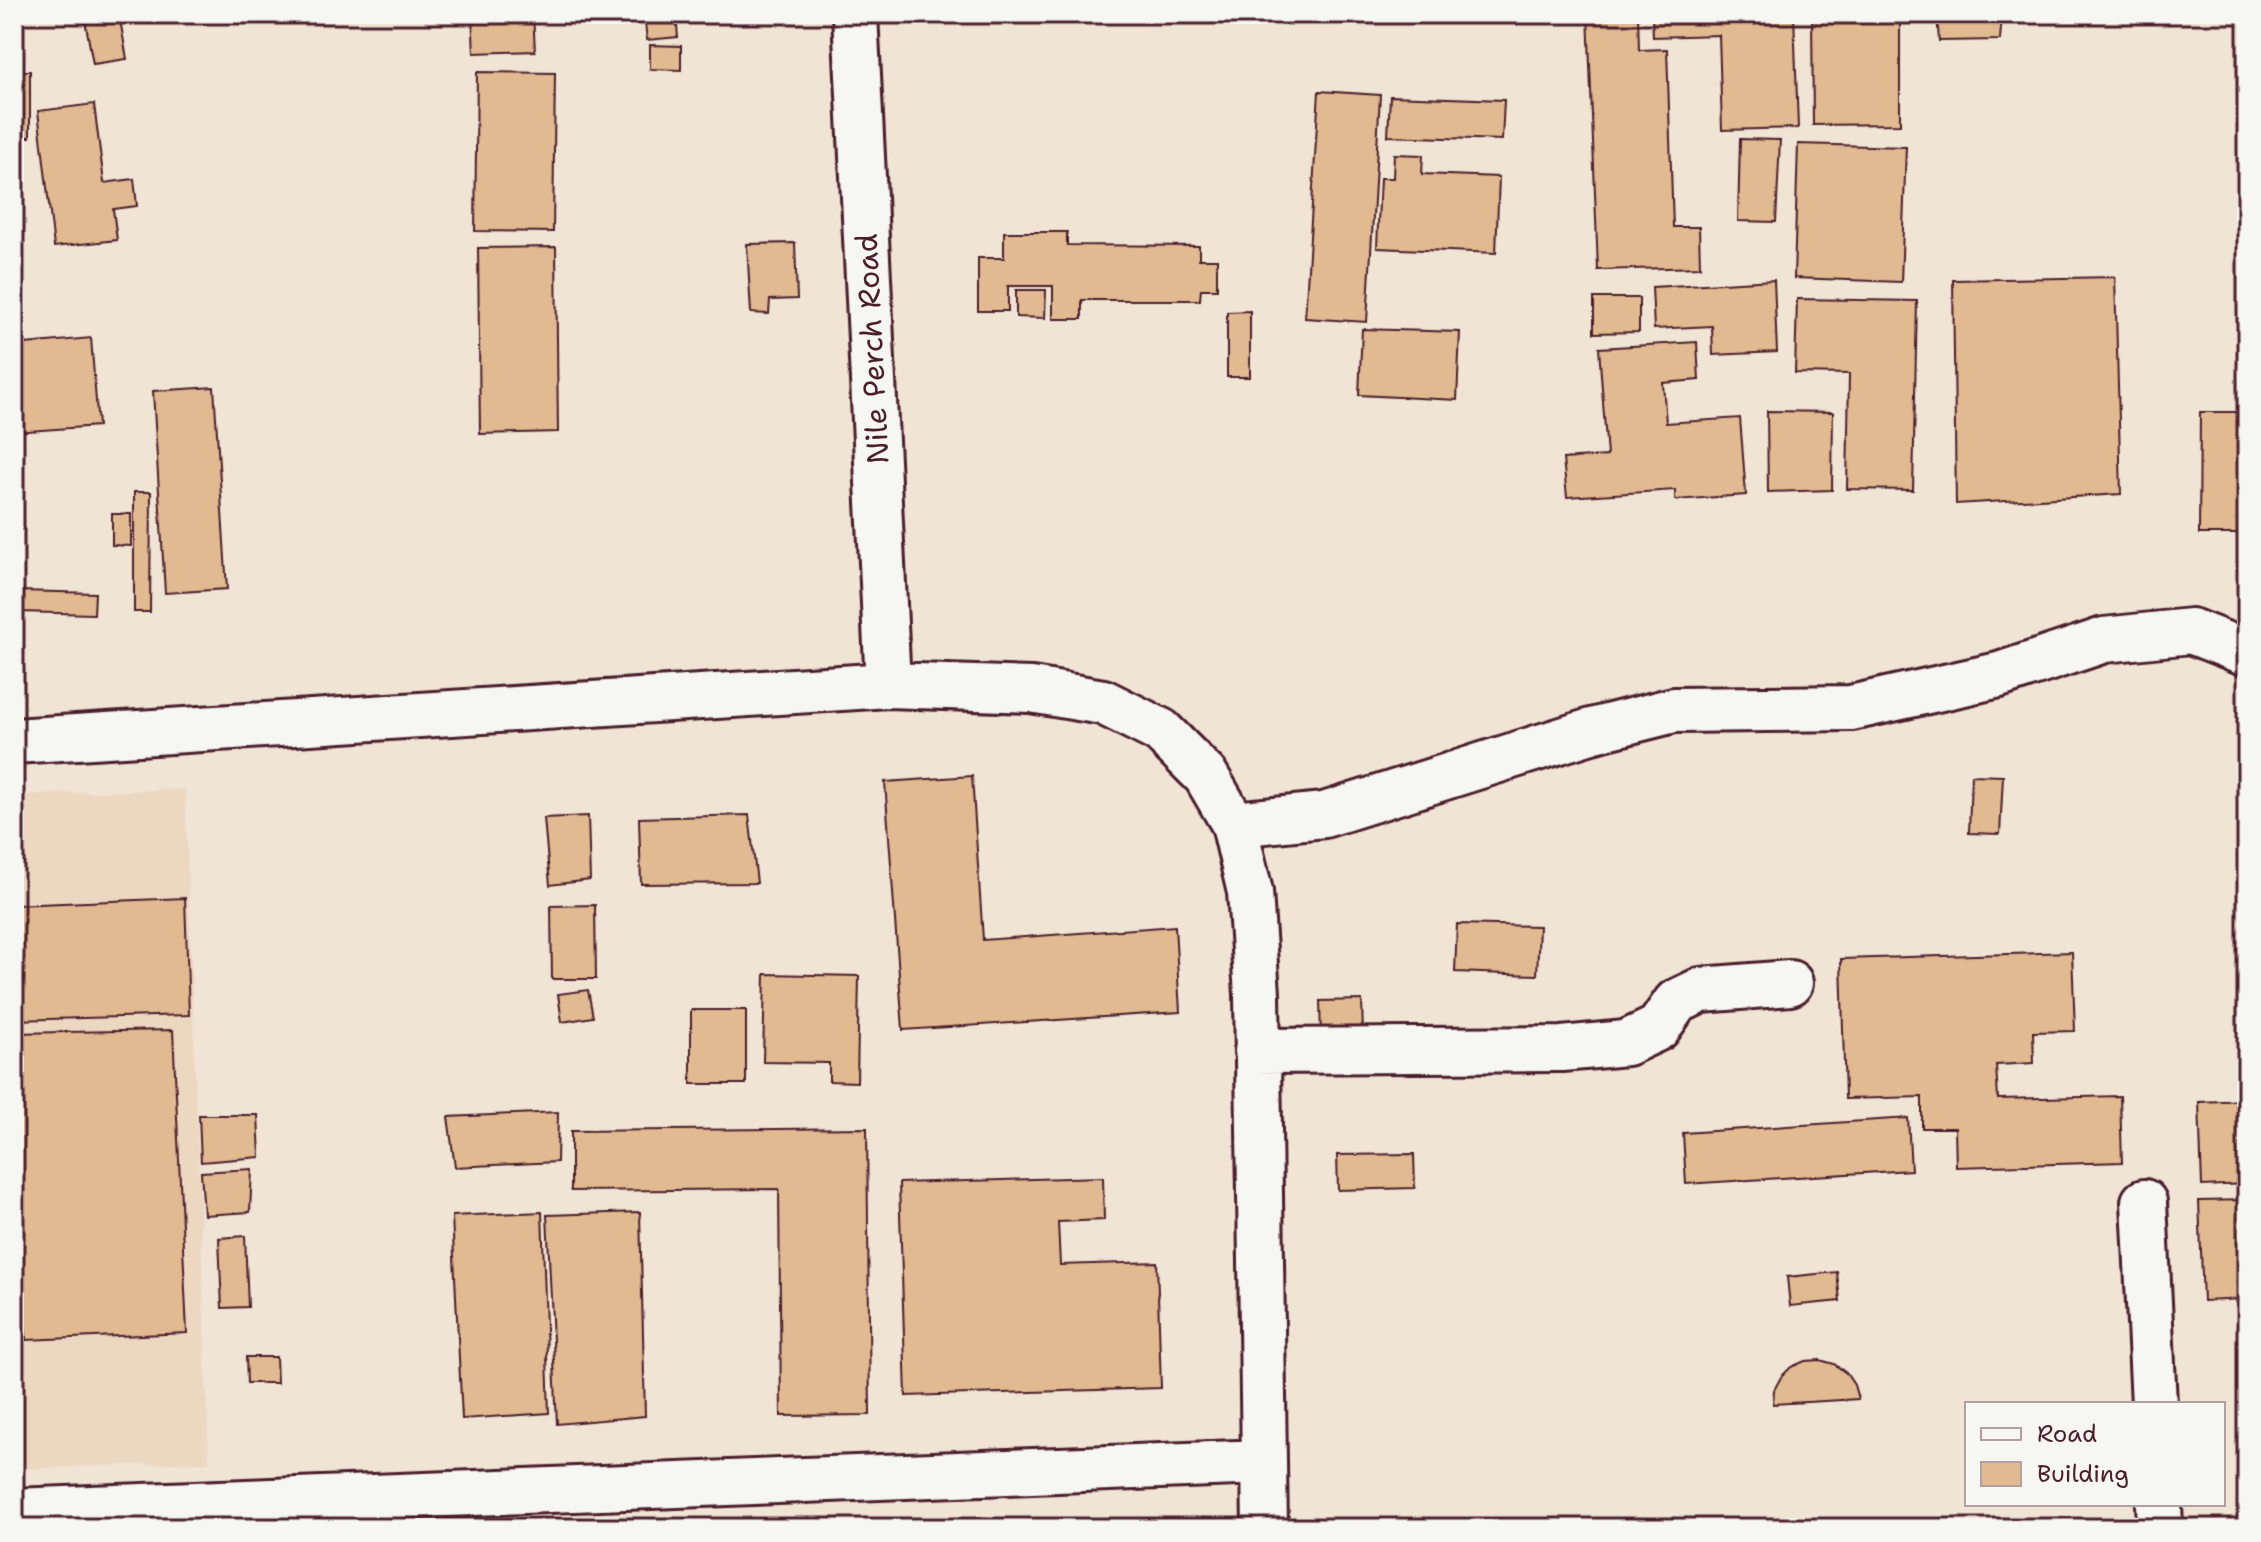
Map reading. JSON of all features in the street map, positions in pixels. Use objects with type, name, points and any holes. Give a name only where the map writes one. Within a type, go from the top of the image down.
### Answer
[{"type":"street","name":"Nile Perch Road","points":[[855,14],[888,685]]},
{"type":"street","points":[[1234,824],[1324,815],[1591,731],[1674,710],[1851,708],[1999,675],[2104,640],[2148,635],[2191,631],[2247,653]]},
{"type":"street","points":[[14,741],[888,685],[1031,690],[1103,702],[1161,731],[1206,776],[1234,824],[1250,892],[1257,994],[1265,1528]]},
{"type":"street","points":[[1257,1051],[1562,1049],[1626,1043],[1658,1028],[1676,1002],[1701,990],[1790,983]]},
{"type":"street","points":[[2144,1202],[2154,1402]]},
{"type":"street","points":[[14,1511],[1263,1462]]},
{"type":"street","points":[[2159,1506],[2160,1528]]},
{"type":"shaded area","points":[[185,789],[209,1462],[14,1469],[14,795]]},
{"type":"building","points":[[84,14],[119,14],[127,59],[93,64]]},
{"type":"building","points":[[472,14],[533,14],[535,51],[474,53]]},
{"type":"building","points":[[644,14],[676,14],[678,37],[647,40]]},
{"type":"building","points":[[1588,14],[1638,14],[1639,50],[1667,49],[1673,227],[1699,227],[1700,267],[1598,270]]},
{"type":"building","points":[[1652,14],[1794,14],[1798,128],[1722,130],[1719,35],[1653,37]]},
{"type":"building","points":[[1812,14],[1900,14],[1900,124],[1813,125]]},
{"type":"building","points":[[1937,14],[2002,14],[2000,40],[1939,41]]},
{"type":"building","points":[[650,45],[681,46],[681,70],[650,69]]},
{"type":"building","points":[[14,71],[30,71],[30,137],[14,137]]},
{"type":"building","points":[[477,72],[555,73],[553,232],[475,231]]},
{"type":"building","points":[[1319,91],[1380,95],[1367,322],[1305,318]]},
{"type":"building","points":[[1390,96],[1504,100],[1502,140],[1388,136]]},
{"type":"building","points":[[94,104],[104,183],[134,179],[137,206],[113,209],[117,240],[54,247],[38,111]]},
{"type":"building","points":[[1740,139],[1780,140],[1776,222],[1738,221]]},
{"type":"building","points":[[1798,144],[1906,147],[1901,282],[1794,278]]},
{"type":"building","points":[[1394,154],[1423,155],[1422,174],[1499,177],[1496,253],[1377,248],[1380,178],[1393,178]]},
{"type":"building","points":[[1004,232],[1067,232],[1067,245],[1199,246],[1199,259],[1217,259],[1217,289],[1201,289],[1200,300],[1082,300],[1082,319],[1053,319],[1053,286],[1008,286],[1008,311],[978,311],[978,258],[1004,258]]},
{"type":"building","points":[[795,243],[797,299],[770,300],[769,314],[751,313],[747,244]]},
{"type":"building","points":[[556,247],[558,432],[480,434],[478,248]]},
{"type":"building","points":[[2115,277],[2121,494],[1956,504],[1953,280]]},
{"type":"building","points":[[1774,280],[1777,352],[1713,355],[1712,326],[1654,329],[1652,287]]},
{"type":"building","points":[[1016,290],[1046,290],[1045,318],[1016,317]]},
{"type":"building","points":[[1594,298],[1639,298],[1639,332],[1594,333]]},
{"type":"building","points":[[1797,299],[1917,301],[1913,490],[1847,489],[1849,374],[1795,373]]},
{"type":"building","points":[[1250,311],[1250,377],[1227,377],[1227,312]]},
{"type":"building","points":[[1362,329],[1460,332],[1457,400],[1359,395]]},
{"type":"building","points":[[91,338],[98,426],[14,432],[14,345]]},
{"type":"building","points":[[1697,342],[1699,380],[1663,383],[1666,423],[1740,418],[1746,495],[1675,500],[1675,490],[1567,497],[1563,459],[1607,456],[1599,348]]},
{"type":"building","points":[[214,387],[227,589],[165,593],[153,391]]},
{"type":"building","points":[[1767,411],[1833,412],[1832,490],[1768,492]]},
{"type":"building","points":[[2200,412],[2247,412],[2247,534],[2199,534]]},
{"type":"building","points":[[134,492],[151,492],[150,612],[134,612]]},
{"type":"building","points":[[112,514],[131,514],[131,546],[112,545]]},
{"type":"building","points":[[19,591],[95,593],[94,614],[18,612]]},
{"type":"building","points":[[1971,775],[2003,776],[2000,834],[1969,833]]},
{"type":"building","points":[[972,776],[983,940],[1175,926],[1180,1012],[903,1030],[885,782]]},
{"type":"building","points":[[749,815],[757,883],[641,884],[639,818]]},
{"type":"building","points":[[588,816],[590,880],[550,885],[544,818]]},
{"type":"building","points":[[185,898],[189,1015],[14,1020],[14,905]]},
{"type":"building","points":[[595,905],[596,979],[552,979],[551,906]]},
{"type":"building","points":[[1457,924],[1539,926],[1537,975],[1455,972]]},
{"type":"building","points":[[2072,952],[2075,1031],[2033,1032],[2034,1063],[1996,1065],[1998,1099],[2120,1096],[2122,1162],[1956,1167],[1955,1128],[1922,1128],[1922,1097],[1845,1099],[1841,959]]},
{"type":"building","points":[[765,974],[859,976],[857,1082],[829,1081],[829,1063],[763,1062]]},
{"type":"building","points":[[588,990],[593,1017],[562,1022],[558,994]]},
{"type":"building","points":[[1362,1000],[1363,1035],[1321,1036],[1320,1001]]},
{"type":"building","points":[[691,1010],[746,1010],[746,1084],[691,1084]]},
{"type":"building","points":[[173,1030],[187,1333],[26,1340],[14,1121],[14,1033]]},
{"type":"building","points":[[2247,1100],[2247,1184],[2202,1186],[2199,1102]]},
{"type":"building","points":[[558,1112],[557,1162],[455,1167],[448,1117]]},
{"type":"building","points":[[199,1115],[258,1115],[260,1157],[201,1162]]},
{"type":"building","points":[[1908,1118],[1911,1170],[1686,1184],[1683,1133]]},
{"type":"building","points":[[867,1128],[870,1415],[781,1416],[779,1189],[571,1191],[571,1131]]},
{"type":"building","points":[[1414,1154],[1415,1188],[1338,1190],[1337,1155]]},
{"type":"building","points":[[252,1169],[250,1212],[204,1215],[201,1172]]},
{"type":"building","points":[[1103,1177],[1104,1220],[1058,1222],[1060,1265],[1157,1262],[1161,1388],[906,1396],[899,1183]]},
{"type":"building","points":[[2247,1200],[2247,1299],[2203,1301],[2199,1201]]},
{"type":"building","points":[[542,1212],[549,1413],[462,1419],[452,1216]]},
{"type":"building","points":[[640,1212],[645,1416],[557,1424],[547,1215]]},
{"type":"building","points":[[245,1236],[248,1307],[222,1308],[219,1238]]},
{"type":"building","points":[[1837,1272],[1840,1301],[1790,1306],[1787,1277]]},
{"type":"building","points":[[246,1357],[276,1357],[277,1383],[247,1383]]},
{"type":"building","points":[[1820,1360],[1834,1364],[1846,1373],[1858,1399],[1773,1404],[1774,1390],[1791,1367],[1805,1361]]}]
